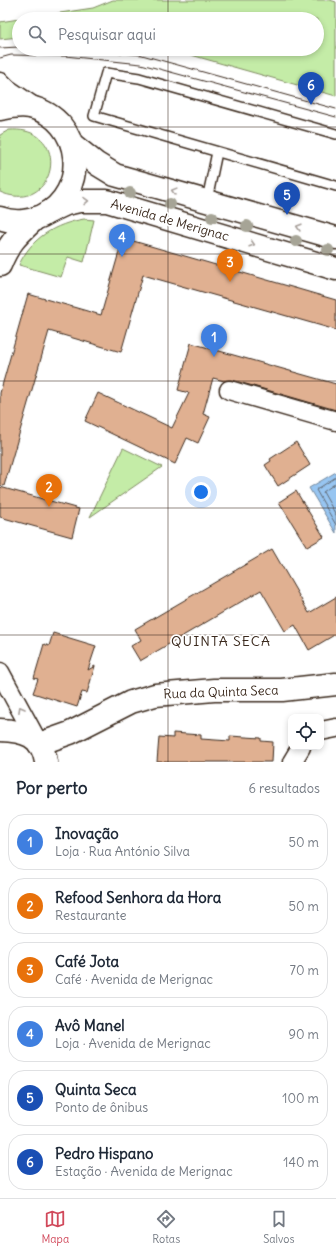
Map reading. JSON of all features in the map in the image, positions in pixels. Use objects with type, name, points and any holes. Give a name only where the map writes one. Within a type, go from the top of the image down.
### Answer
[{"type":"main road","points":[[0,84],[6,90],[31,107],[48,115],[63,128],[72,144],[76,163],[72,182],[63,199],[13,241],[0,265]]},
{"type":"main road","points":[[0,109],[14,106],[31,107]]},
{"type":"main road","points":[[72,144],[97,164],[115,175],[336,238]]},
{"type":"main road","name":"Avenida de Merignac","points":[[43,215],[66,204],[80,201],[107,201],[336,269]]},
{"type":"main road","points":[[0,218],[19,221],[43,215]]},
{"type":"main road","name":"Rua da Quinta Seca","points":[[42,753],[70,733],[131,702],[155,695],[214,690],[282,690],[336,684]]},
{"type":"main road","points":[[0,730],[24,733],[32,737],[42,753]]},
{"type":"street","points":[[229,390],[336,421]]},
{"type":"street","points":[[0,672],[42,753]]},
{"type":"street","points":[[324,730],[336,728]]},
{"type":"street","points":[[292,762],[299,750]]},
{"type":"lane","points":[[336,134],[139,78],[106,73],[94,116],[336,186]]},
{"type":"lane","points":[[207,200],[217,152]]},
{"type":"green space","points":[[113,0],[330,0],[336,2],[336,96],[195,56],[324,56],[324,12],[66,12],[93,8]]},
{"type":"green space","points":[[12,20],[12,38],[0,39],[0,22]]},
{"type":"green space","points":[[9,130],[30,132],[43,141],[50,154],[50,168],[45,182],[35,192],[19,196],[0,192],[0,135]]},
{"type":"green space","points":[[84,219],[94,220],[84,262],[68,257],[61,277],[19,265],[30,247],[45,234],[63,224]]},
{"type":"green space","points":[[123,448],[162,467],[90,517]]},
{"type":"water","points":[[336,472],[336,533],[309,488]]},
{"type":"building","points":[[123,238],[336,300],[336,330],[143,275],[121,352],[49,331],[4,486],[0,485],[0,393],[28,294],[101,315]]},
{"type":"building","points":[[191,343],[336,384],[336,410],[232,380],[224,381],[213,378],[203,414],[210,417],[198,443],[187,438],[175,464],[85,421],[98,393],[172,428],[189,393],[178,390]]},
{"type":"building","points":[[296,442],[310,465],[278,486],[265,465],[271,461],[270,459]]},
{"type":"building","points":[[0,487],[79,509],[72,537],[0,517]]},
{"type":"building","points":[[296,491],[324,537],[307,547],[279,502]]},
{"type":"building","points":[[272,549],[309,613],[336,597],[336,634],[309,650],[295,625],[285,631],[261,590],[140,661],[131,646],[141,640],[135,629]]},
{"type":"building","points":[[53,633],[96,646],[88,670],[95,666],[87,693],[82,692],[77,707],[33,693],[38,679],[34,678],[44,644],[49,646]]},
{"type":"building","points":[[173,733],[201,735],[201,739],[230,741],[230,736],[261,738],[261,741],[273,742],[272,762],[157,762],[159,737],[173,738]]},
{"type":"tram line","points":[[0,48],[12,47]]},
{"type":"tram line","points":[[0,58],[12,55]]},
{"type":"tram line","points":[[65,56],[141,64],[336,117]]},
{"type":"tram line","points":[[146,56],[336,109]]},
{"type":"place","name":"Pedro Hispano","points":[[311,105]]},
{"type":"place","name":"Quinta Seca","points":[[287,215]]},
{"type":"place","name":"Avô Manel","points":[[122,257]]},
{"type":"place","name":"Café Jota","points":[[230,282]]},
{"type":"place","name":"Inovação","points":[[214,357]]},
{"type":"place","name":"Refood Senhora da Hora","points":[[49,507]]},
{"type":"district","name":"QUINTA SECA","points":[[221,641]]}]
